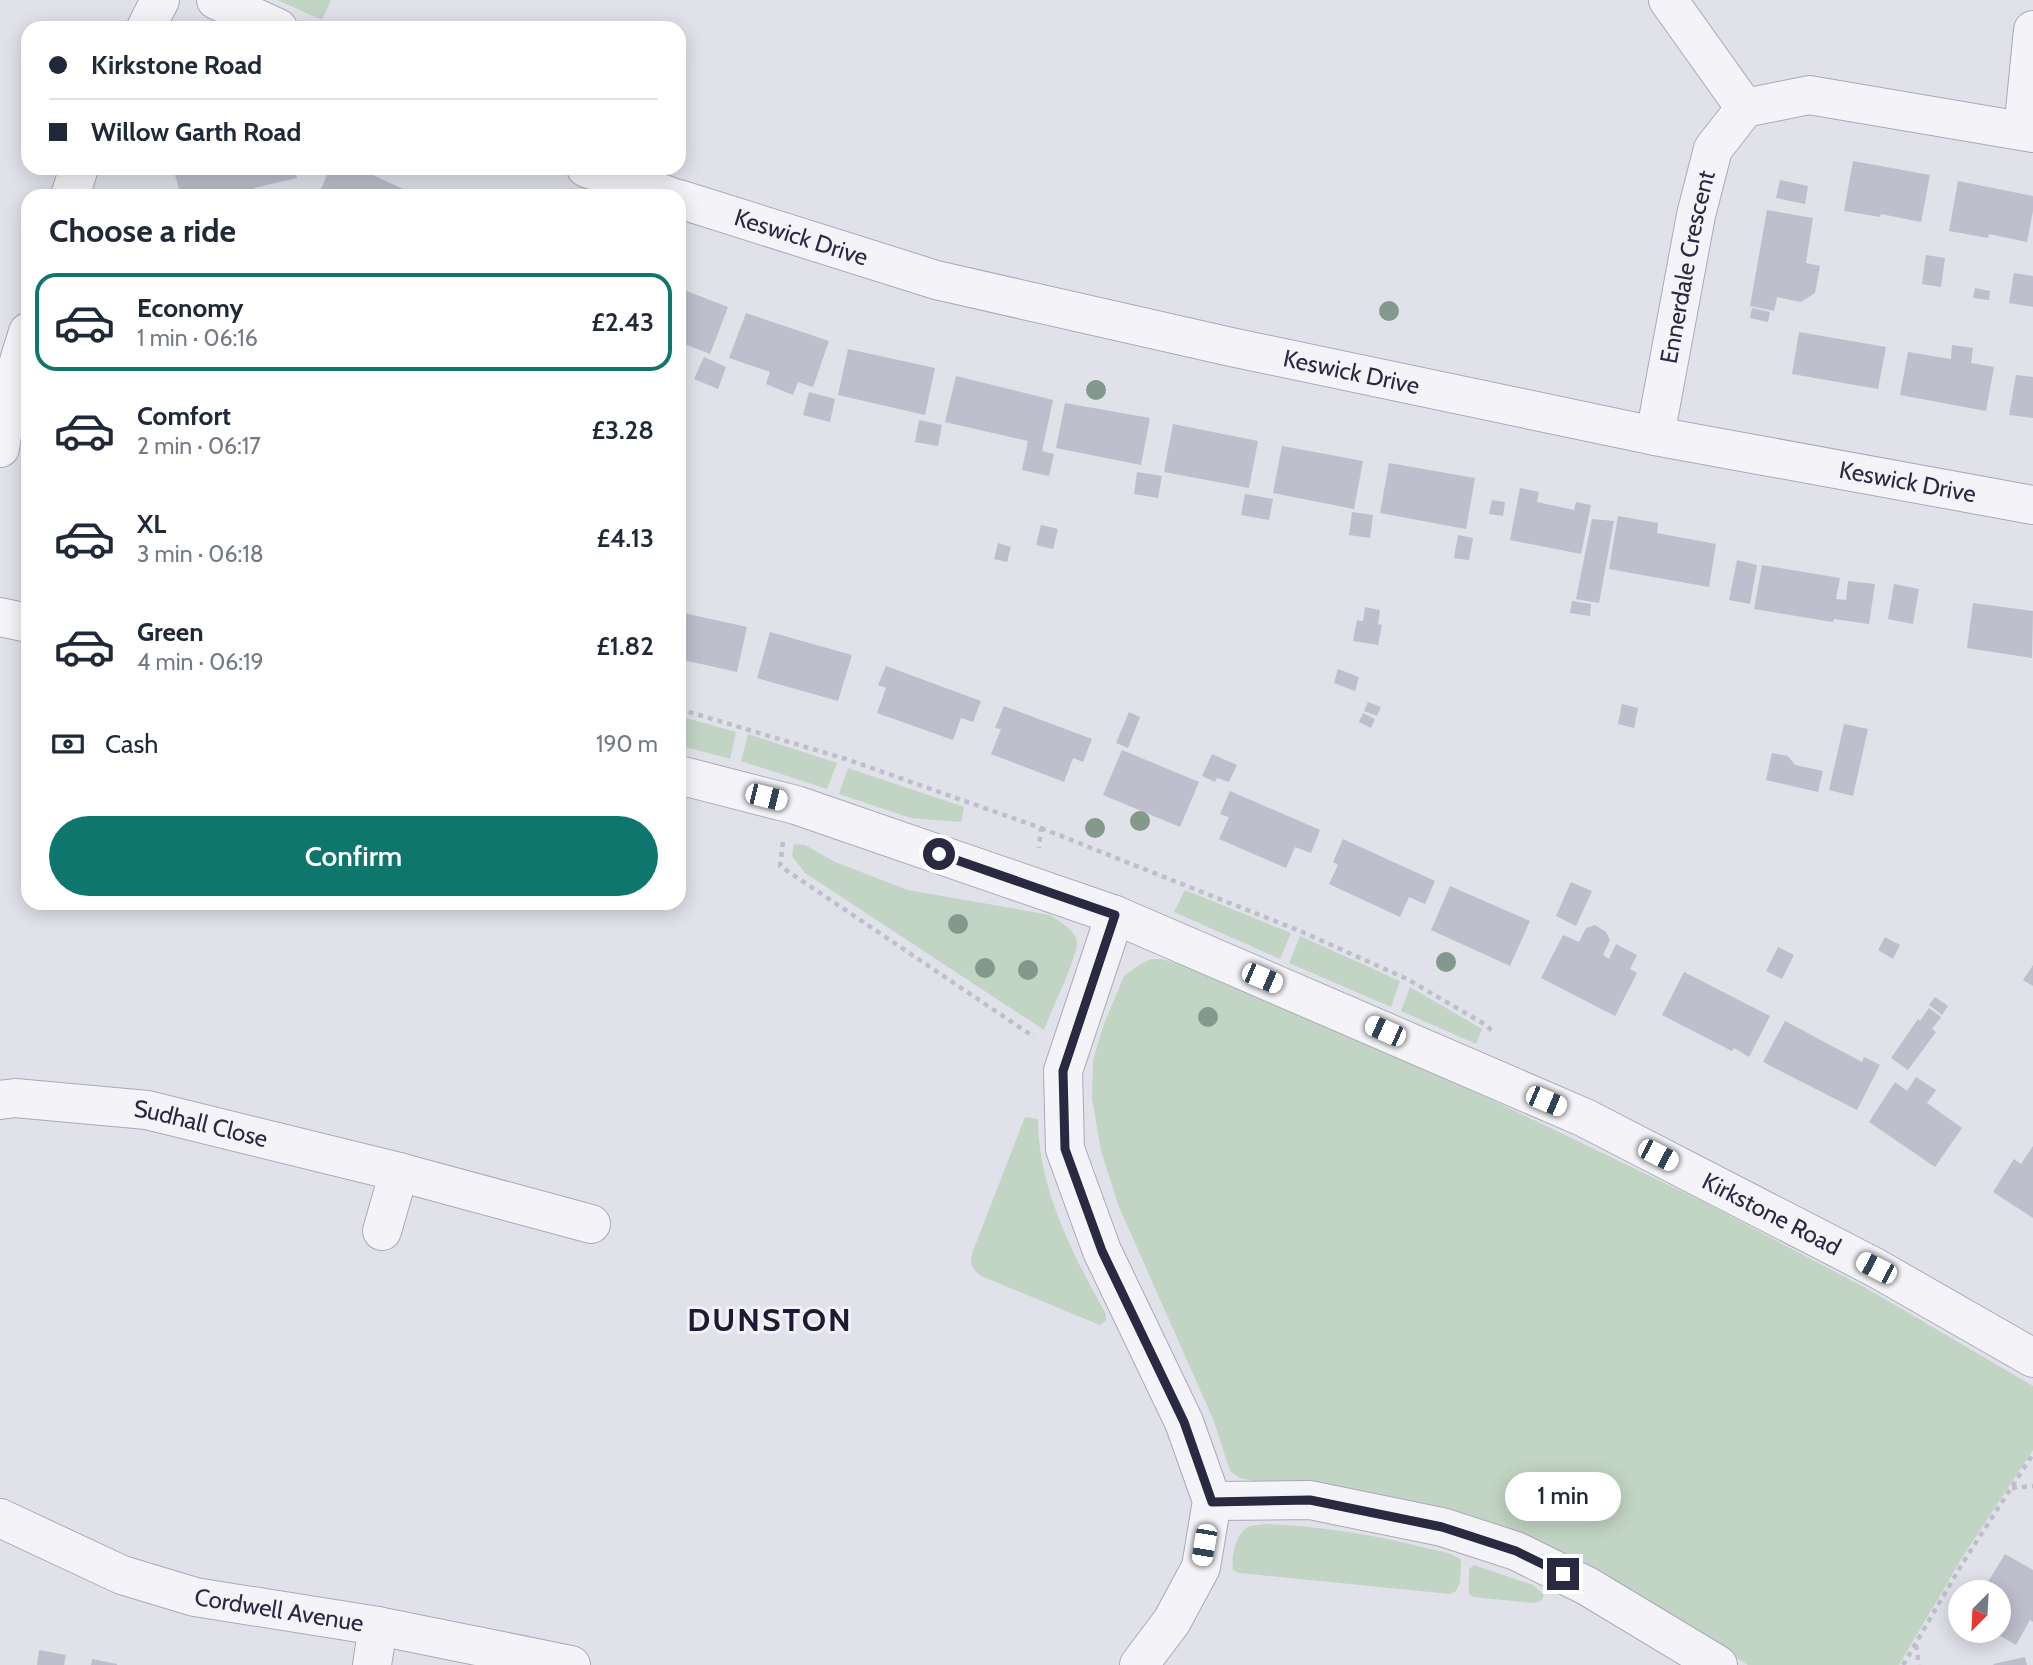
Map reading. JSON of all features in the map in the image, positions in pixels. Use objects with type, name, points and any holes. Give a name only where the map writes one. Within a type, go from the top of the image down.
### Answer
[{"type":"street","points":[[150,21],[160,0]]},
{"type":"street","points":[[216,0],[262,21]]},
{"type":"street","points":[[1668,0],[1745,108],[1809,94],[2028,132],[2033,30]]},
{"type":"street","name":"Ennerdale Crescent","points":[[1656,436],[1699,202],[1713,149],[1745,108]]},
{"type":"street","points":[[607,175],[648,189]]},
{"type":"street","name":"Keswick Drive","points":[[686,201],[936,281],[1656,436],[2033,505]]},
{"type":"street","points":[[0,448],[8,397],[21,355]]},
{"type":"street","points":[[0,617],[21,622]]},
{"type":"street","name":"Kirkstone Road","points":[[686,777],[788,803],[1115,915],[1586,1118],[1876,1268],[2033,1358]]},
{"type":"street","points":[[1115,915],[1063,1071],[1065,1149],[1102,1251],[1184,1422],[1212,1502],[1201,1567],[1172,1621],[1139,1665]]},
{"type":"street","name":"Sudhall Close","points":[[0,1100],[15,1098],[147,1110],[399,1172],[591,1224]]},
{"type":"street","points":[[382,1231],[399,1172]]},
{"type":"street","points":[[1212,1502],[1310,1500],[1442,1527],[1516,1551],[1587,1586],[1718,1665]]},
{"type":"street","name":"Cordwell Avenue","points":[[1,1521],[122,1575],[195,1597],[378,1626],[571,1665]]},
{"type":"street","points":[[372,1665],[378,1626]]},
{"type":"path","points":[[686,711],[846,759],[1041,828],[1300,931],[1407,979],[1486,1025],[1519,1056],[1507,1085]]},
{"type":"path","points":[[788,803],[780,866],[1067,1059]]},
{"type":"path","points":[[1035,887],[1041,828]]},
{"type":"path","points":[[1903,1665],[1962,1564],[2033,1454]]},
{"type":"path","points":[[2011,1488],[2033,1486]]},
{"type":"path","points":[[1916,1644],[1919,1665]]},
{"type":"green space","points":[[277,0],[331,0],[322,20]]},
{"type":"green space","points":[[686,718],[736,732],[730,759],[686,747]]},
{"type":"green space","points":[[748,734],[837,763],[827,789],[741,761]]},
{"type":"green space","points":[[848,768],[964,807],[961,822],[911,818],[839,794]]},
{"type":"green space","points":[[794,844],[805,845],[835,862],[908,890],[1050,915],[1062,923],[1076,937],[1076,949],[1044,1030],[805,873],[792,856]]},
{"type":"green space","points":[[1185,890],[1291,933],[1280,959],[1174,912]]},
{"type":"green space","points":[[1300,936],[1400,981],[1391,1007],[1289,963]]},
{"type":"green space","points":[[1151,959],[1162,959],[1185,966],[1484,1096],[1702,1201],[1871,1291],[2033,1386],[2033,1450],[1948,1580],[1899,1665],[1748,1665],[1637,1596],[1269,1484],[1240,1478],[1230,1471],[1213,1419],[1119,1207],[1101,1151],[1092,1098],[1093,1060],[1104,1024],[1124,976]]},
{"type":"green space","points":[[1410,987],[1482,1029],[1476,1044],[1401,1011]]},
{"type":"green space","points":[[1025,1117],[1038,1119],[1044,1170],[1051,1195],[1070,1245],[1106,1314],[1106,1321],[1100,1325],[981,1276],[972,1265],[973,1251]]},
{"type":"green space","points":[[1266,1524],[1346,1532],[1449,1553],[1461,1560],[1460,1583],[1456,1591],[1450,1594],[1239,1573],[1233,1570],[1233,1553],[1240,1535],[1248,1527]]},
{"type":"green space","points":[[1474,1565],[1533,1585],[1544,1595],[1541,1601],[1534,1603],[1473,1597],[1469,1594],[1469,1569]]},
{"type":"building","points":[[1853,161],[1930,175],[1921,222],[1881,214],[1880,217],[1844,211]]},
{"type":"building","points":[[175,175],[296,175],[297,178],[254,189],[179,189]]},
{"type":"building","points":[[327,175],[372,175],[403,189],[321,189]]},
{"type":"building","points":[[1780,180],[1808,186],[1805,204],[1776,198]]},
{"type":"building","points":[[1958,181],[2033,196],[2027,242],[1989,234],[1988,238],[1949,231]]},
{"type":"building","points":[[1767,210],[1813,218],[1806,263],[1820,266],[1815,293],[1801,302],[1777,297],[1774,311],[1750,306]]},
{"type":"building","points":[[1926,255],[1945,258],[1941,287],[1922,284]]},
{"type":"building","points":[[2014,273],[2033,276],[2033,307],[2009,303]]},
{"type":"building","points":[[1975,288],[1990,291],[1989,300],[1973,298]]},
{"type":"building","points":[[686,291],[728,307],[710,354],[686,345]]},
{"type":"building","points":[[1752,308],[1770,312],[1768,322],[1750,318]]},
{"type":"building","points":[[746,313],[829,341],[813,387],[798,382],[793,395],[766,384],[770,372],[729,358]]},
{"type":"building","points":[[1799,332],[1886,347],[1878,389],[1792,374]]},
{"type":"building","points":[[1952,345],[1973,348],[1971,363],[1994,367],[1986,411],[1900,395],[1908,352],[1951,359]]},
{"type":"building","points":[[848,349],[935,368],[925,415],[838,395]]},
{"type":"building","points":[[704,357],[726,367],[718,389],[694,379]]},
{"type":"building","points":[[2016,375],[2033,377],[2033,418],[2009,415]]},
{"type":"building","points":[[956,376],[1053,400],[1042,451],[1054,454],[1049,476],[1022,470],[1028,441],[945,422]]},
{"type":"building","points":[[809,392],[835,399],[830,422],[803,415]]},
{"type":"building","points":[[1065,403],[1150,418],[1141,465],[1056,448]]},
{"type":"building","points":[[919,420],[942,425],[938,446],[915,442]]},
{"type":"building","points":[[1173,424],[1258,441],[1249,488],[1164,472]]},
{"type":"building","points":[[1282,446],[1363,461],[1354,509],[1273,493]]},
{"type":"building","points":[[1389,463],[1475,478],[1466,529],[1380,513]]},
{"type":"building","points":[[1137,472],[1162,476],[1158,498],[1134,494]]},
{"type":"building","points":[[1520,488],[1539,492],[1537,502],[1574,510],[1576,502],[1591,505],[1581,554],[1510,540]]},
{"type":"building","points":[[1245,494],[1273,499],[1269,520],[1241,515]]},
{"type":"building","points":[[1492,500],[1505,502],[1503,516],[1489,514]]},
{"type":"building","points":[[1352,512],[1373,515],[1370,538],[1349,535]]},
{"type":"building","points":[[1618,516],[1658,523],[1657,533],[1716,544],[1709,587],[1609,569]]},
{"type":"building","points":[[1592,519],[1614,521],[1599,603],[1576,599]]},
{"type":"building","points":[[1041,525],[1058,529],[1053,549],[1036,545]]},
{"type":"building","points":[[1458,535],[1473,538],[1469,560],[1454,558]]},
{"type":"building","points":[[998,543],[1011,547],[1007,562],[994,559]]},
{"type":"building","points":[[1737,560],[1757,565],[1750,604],[1729,600]]},
{"type":"building","points":[[1762,565],[1840,578],[1836,599],[1846,600],[1848,581],[1875,584],[1869,624],[1834,619],[1833,622],[1754,609]]},
{"type":"building","points":[[1894,584],[1919,589],[1913,624],[1888,619]]},
{"type":"building","points":[[1572,601],[1591,604],[1590,616],[1570,613]]},
{"type":"building","points":[[1973,603],[2033,611],[2032,658],[1967,648]]},
{"type":"building","points":[[1365,607],[1380,610],[1378,624],[1382,625],[1378,645],[1353,641],[1357,620],[1363,621]]},
{"type":"building","points":[[686,614],[747,627],[737,672],[686,661]]},
{"type":"building","points":[[770,632],[852,655],[838,701],[757,678]]},
{"type":"building","points":[[886,666],[981,701],[973,722],[961,718],[953,740],[877,713],[886,688],[878,685]]},
{"type":"building","points":[[1338,669],[1359,677],[1355,691],[1334,683]]},
{"type":"building","points":[[1368,702],[1381,707],[1377,716],[1364,711]]},
{"type":"building","points":[[1622,704],[1638,708],[1634,728],[1618,724]]},
{"type":"building","points":[[1004,706],[1092,739],[1083,762],[1073,758],[1064,782],[991,754],[1001,729],[995,728]]},
{"type":"building","points":[[1129,712],[1140,717],[1128,748],[1116,743]]},
{"type":"building","points":[[1363,713],[1375,719],[1371,728],[1359,722]]},
{"type":"building","points":[[1844,724],[1868,729],[1853,796],[1829,790]]},
{"type":"building","points":[[1122,750],[1199,782],[1180,827],[1103,795]]},
{"type":"building","points":[[1772,753],[1788,756],[1795,765],[1823,771],[1818,792],[1766,780]]},
{"type":"building","points":[[1212,754],[1237,765],[1229,782],[1217,778],[1215,782],[1202,776]]},
{"type":"building","points":[[1230,791],[1320,830],[1311,853],[1295,847],[1286,868],[1219,839],[1229,817],[1220,814]]},
{"type":"building","points":[[1343,839],[1435,881],[1425,904],[1409,897],[1400,917],[1329,884],[1338,865],[1333,862]]},
{"type":"building","points":[[1571,882],[1592,891],[1576,926],[1556,916]]},
{"type":"building","points":[[1450,886],[1530,921],[1510,966],[1431,930]]},
{"type":"building","points":[[1595,925],[1606,932],[1610,940],[1603,955],[1609,959],[1616,944],[1637,955],[1630,969],[1637,973],[1615,1016],[1541,978],[1563,935],[1579,942],[1586,928]]},
{"type":"building","points":[[1885,937],[1900,945],[1893,959],[1878,950]]},
{"type":"building","points":[[1778,947],[1794,955],[1782,979],[1766,971]]},
{"type":"building","points":[[2033,965],[2033,986],[2023,980]]},
{"type":"building","points":[[1684,972],[1770,1016],[1749,1057],[1662,1015]]},
{"type":"building","points":[[1935,997],[1948,1006],[1942,1015],[1929,1005]]},
{"type":"building","points":[[1929,1008],[1941,1017],[1932,1029],[1936,1032],[1908,1070],[1891,1058],[1918,1019],[1920,1021]]},
{"type":"building","points":[[1785,1021],[1862,1062],[1864,1057],[1880,1065],[1857,1110],[1763,1062]]},
{"type":"building","points":[[1916,1077],[1936,1090],[1927,1103],[1962,1128],[1935,1167],[1869,1122],[1895,1082],[1907,1091]]},
{"type":"building","points":[[2033,1146],[2033,1218],[1993,1192],[2014,1159],[2021,1164]]},
{"type":"building","points":[[2005,1554],[2033,1570],[2033,1622],[2030,1620],[2016,1645],[2011,1642],[2011,1580],[1989,1580]]},
{"type":"building","points":[[39,1650],[66,1655],[64,1665],[37,1665]]},
{"type":"building","points":[[2025,1657],[2027,1665],[1993,1664]]},
{"type":"building","points":[[92,1659],[117,1664],[117,1665],[91,1665]]},
{"type":"district","name":"DUNSTON","points":[[770,1320]]},
{"type":"route","points":[[939,854],[1115,915],[1063,1071],[1065,1149],[1102,1251],[1184,1422],[1212,1502],[1310,1500],[1442,1527],[1516,1551],[1563,1574]]}]
